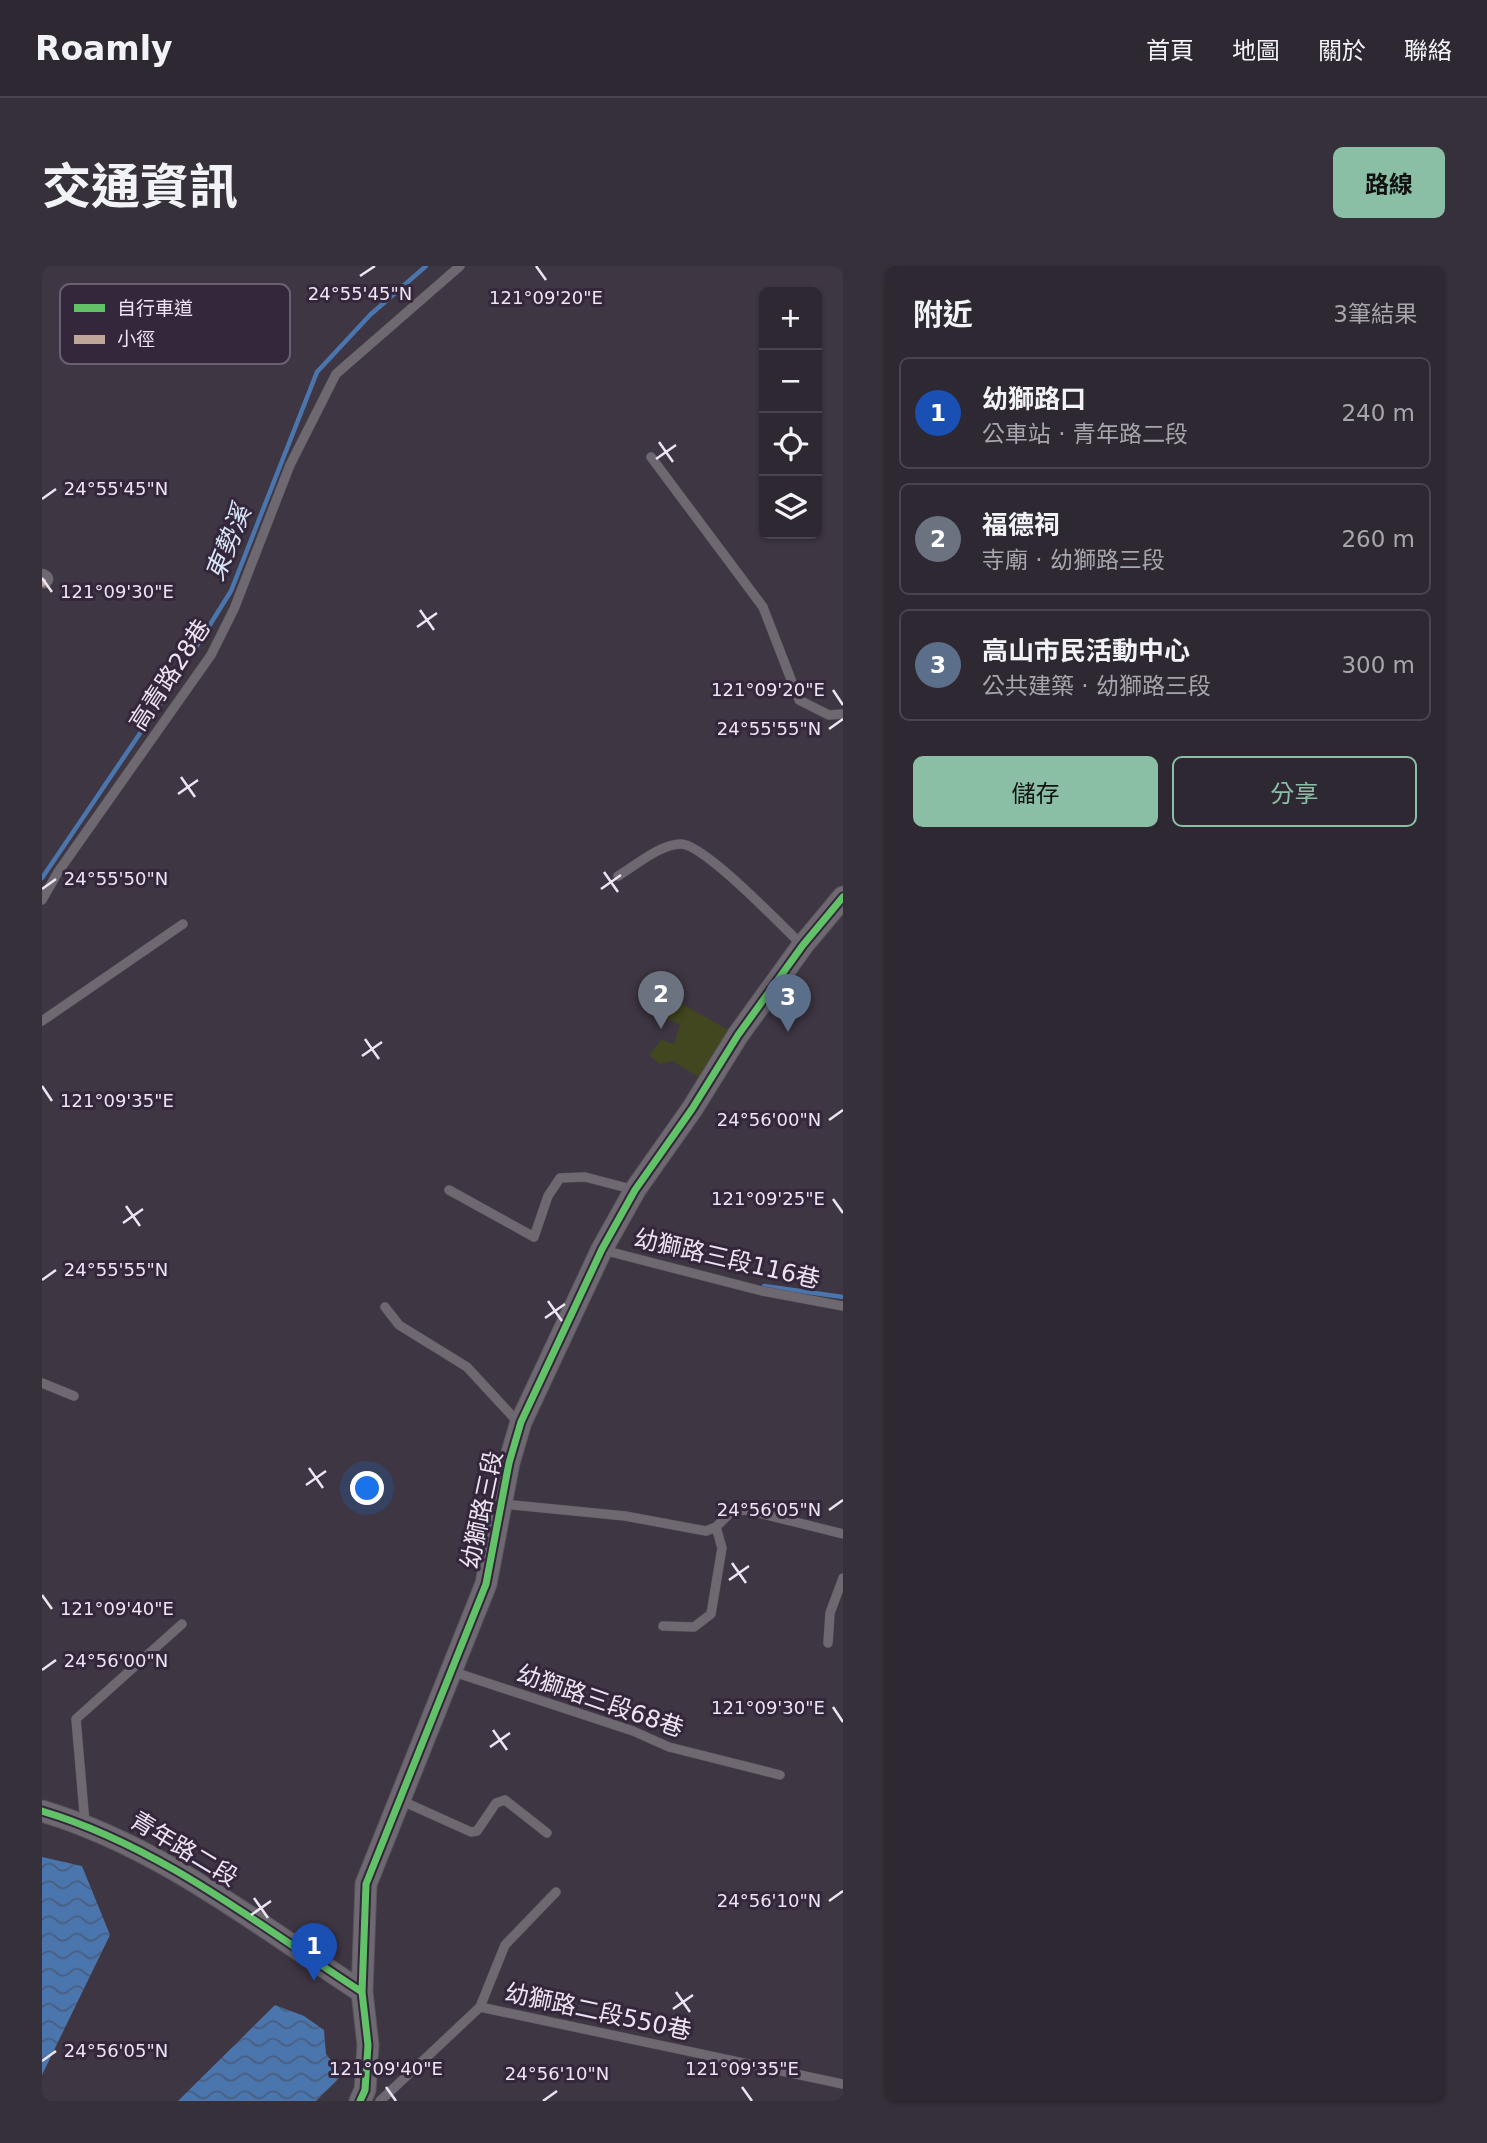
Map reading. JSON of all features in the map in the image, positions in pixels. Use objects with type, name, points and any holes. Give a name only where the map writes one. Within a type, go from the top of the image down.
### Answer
[{"type":"street","name":"幼獅路三段","points":[[360,2101],[365,2090],[368,2045],[362,1992],[366,1884],[486,1584],[509,1463],[521,1422],[602,1250],[635,1190],[692,1109],[738,1035],[803,946],[843,897]]},
{"type":"street","name":"青年路二段","points":[[42,1811],[85,1824],[130,1844],[171,1867],[362,1992]]},
{"type":"lane","name":"高青路28巷","points":[[42,900],[58,872],[211,655],[234,609],[290,465],[336,374],[460,266]]},
{"type":"lane","points":[[651,457],[763,607],[799,700],[829,715],[843,714]]},
{"type":"lane","points":[[618,876],[656,853],[679,844],[690,846],[738,884],[803,946]]},
{"type":"lane","points":[[42,1021],[183,923]]},
{"type":"lane","points":[[449,1190],[534,1237],[548,1196],[560,1178],[585,1177],[635,1190]]},
{"type":"lane","name":"幼獅路三段116巷","points":[[602,1250],[762,1291],[843,1306]]},
{"type":"lane","points":[[385,1307],[399,1325],[467,1367],[514,1418],[521,1422]]},
{"type":"lane","points":[[42,1383],[74,1396]]},
{"type":"lane","points":[[502,1504],[625,1516],[706,1531],[716,1527],[732,1511],[747,1510],[843,1535]]},
{"type":"lane","points":[[663,1626],[694,1628],[711,1614],[722,1548],[716,1527]]},
{"type":"lane","points":[[828,1643],[830,1613],[843,1577]]},
{"type":"lane","points":[[85,1824],[76,1719],[182,1624]]},
{"type":"lane","name":"幼獅路三段68巷","points":[[449,1671],[634,1731],[669,1747],[780,1775]]},
{"type":"lane","points":[[398,1799],[471,1832],[477,1831],[496,1803],[505,1800],[547,1833]]},
{"type":"lane","points":[[480,2007],[505,1945],[556,1892]]},
{"type":"lane","name":"幼獅路二段550巷","points":[[380,2101],[480,2007],[843,2084]]},
{"type":"green space","points":[[675,1000],[728,1030],[700,1078],[673,1061],[660,1064],[649,1055],[661,1040],[674,1044],[680,1024],[663,1018]]},
{"type":"water","points":[[42,1857],[82,1866],[110,1935],[42,2075]]},
{"type":"water","points":[[275,2005],[304,2016],[324,2030],[326,2054],[342,2075],[316,2101],[178,2101]]},
{"type":"waterway","name":"東勢溪","points":[[42,878],[168,692],[231,591],[317,372],[370,315],[426,266]]},
{"type":"waterway","points":[[764,1286],[843,1297]]},
{"type":"marked path","points":[[42,586],[44,579]]},
{"type":"cycle path","points":[[360,2101],[365,2090],[368,2045],[362,1992],[366,1884],[486,1584],[509,1463],[521,1422],[602,1249],[635,1190],[692,1109],[738,1035],[803,945],[843,897]]},
{"type":"cycle path","points":[[42,1811],[85,1826],[168,1866],[362,1992]]},
{"type":"place","name":"福德祠","points":[[661,1029]]},
{"type":"place","name":"高山市民活動中心","points":[[788,1032]]},
{"type":"place","name":"幼獅路口","points":[[314,1981]]}]
